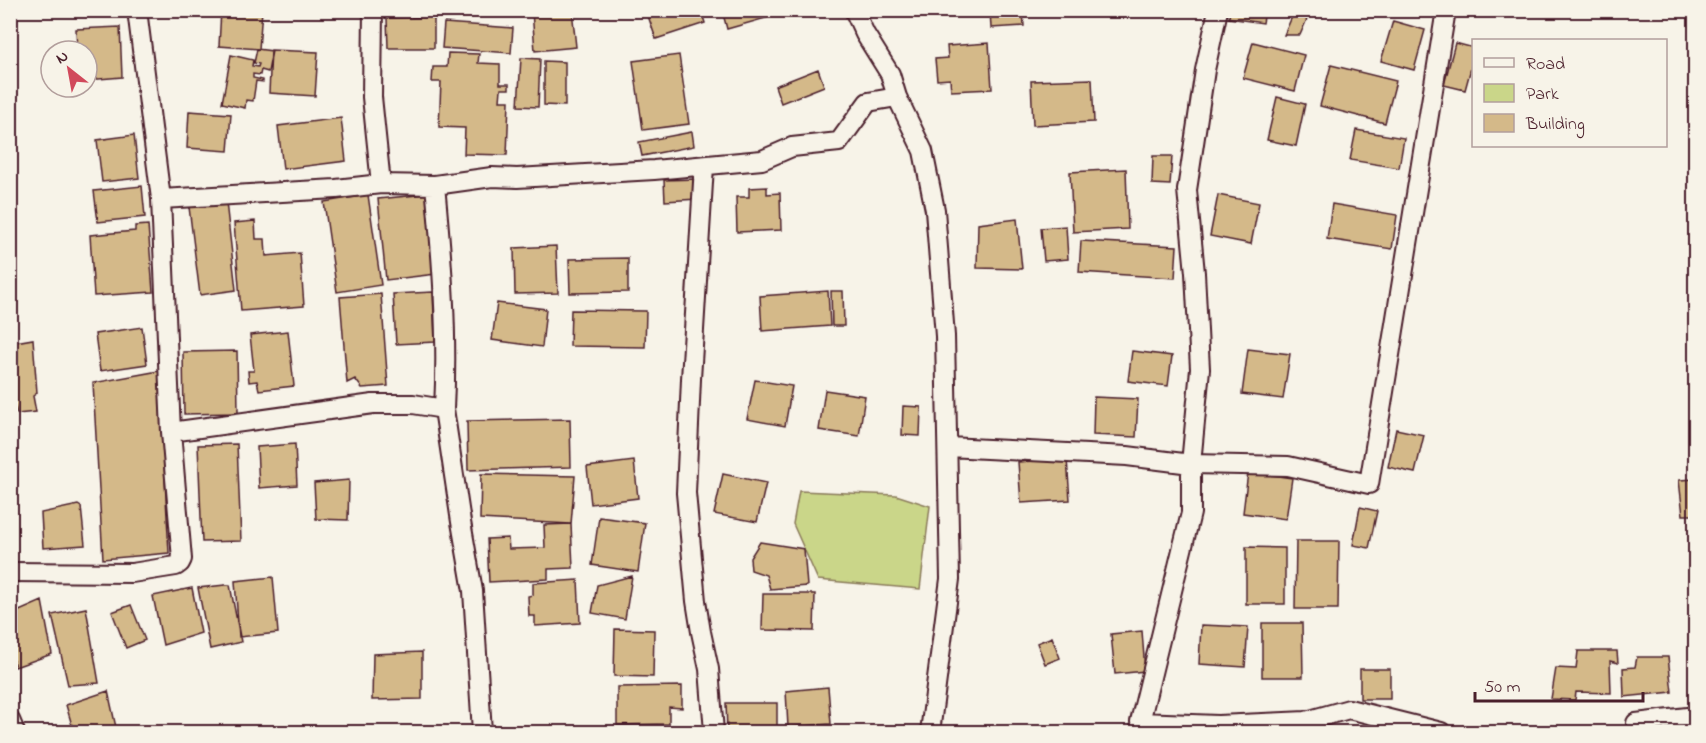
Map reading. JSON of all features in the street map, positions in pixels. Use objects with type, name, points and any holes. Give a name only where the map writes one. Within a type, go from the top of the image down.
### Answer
[{"type":"street","points":[[10,572],[132,573],[176,566],[182,559],[171,432],[161,199],[137,10]]},
{"type":"street","points":[[373,10],[372,97],[381,184]]},
{"type":"street","points":[[854,10],[865,34],[890,74],[897,97],[923,151],[935,210],[939,246],[940,297],[945,336],[950,579],[930,732]]},
{"type":"street","points":[[1218,10],[1205,70],[1187,190],[1195,273],[1200,369],[1191,464],[1191,513],[1140,727],[1306,722],[1349,709],[1441,732]]},
{"type":"street","points":[[948,447],[1127,456],[1191,464],[1288,466],[1369,484],[1446,10]]},
{"type":"street","points":[[161,199],[336,189],[381,184],[435,185],[492,177],[517,178],[654,171],[762,160],[792,147],[839,142],[868,102],[897,97]]},
{"type":"street","points":[[704,166],[686,493],[696,601],[709,669],[714,732]]},
{"type":"street","points":[[435,185],[443,272],[446,379],[444,409],[460,522],[473,591],[482,732]]},
{"type":"street","points":[[171,432],[373,404],[413,404],[444,409]]},
{"type":"street","points":[[1636,723],[1695,716]]},
{"type":"street","points":[[10,720],[15,732]]},
{"type":"green space","points":[[799,491],[896,495],[930,506],[920,589],[818,580],[793,524]]},
{"type":"building","points":[[221,10],[262,10],[259,49],[219,46]]},
{"type":"building","points":[[572,10],[576,47],[535,51],[532,11]]},
{"type":"building","points":[[646,10],[701,10],[705,23],[656,39]]},
{"type":"building","points":[[722,10],[772,10],[773,16],[727,29]]},
{"type":"building","points":[[990,10],[1023,10],[1024,26],[991,28]]},
{"type":"building","points":[[1230,10],[1265,10],[1263,23],[1229,18]]},
{"type":"building","points":[[1295,10],[1311,10],[1300,35],[1284,35]]},
{"type":"building","points":[[434,17],[434,48],[388,48],[387,18]]},
{"type":"building","points":[[1393,21],[1425,30],[1414,70],[1381,61]]},
{"type":"building","points":[[444,23],[513,28],[511,53],[442,48]]},
{"type":"building","points":[[120,27],[122,77],[99,79],[99,39],[76,39],[76,29]]},
{"type":"building","points":[[1253,42],[1304,55],[1295,91],[1243,78]]},
{"type":"building","points":[[989,43],[992,89],[951,91],[950,79],[937,80],[935,59],[948,58],[947,46]]},
{"type":"building","points":[[1455,43],[1472,47],[1472,64],[1465,90],[1444,85]]},
{"type":"building","points":[[257,49],[272,51],[268,72],[261,70],[260,75],[253,74],[253,78],[263,80],[263,82],[256,81],[253,101],[246,100],[245,108],[222,103],[231,55],[253,60],[252,66],[258,67],[259,64],[254,63]]},
{"type":"building","points":[[271,50],[318,52],[315,96],[269,93]]},
{"type":"building","points":[[448,53],[479,54],[478,63],[500,64],[500,84],[509,84],[509,89],[501,89],[500,101],[509,101],[507,155],[464,154],[465,128],[439,127],[441,82],[432,82],[433,67],[447,67]]},
{"type":"building","points":[[679,55],[689,124],[643,130],[633,61]]},
{"type":"building","points":[[521,58],[540,59],[538,107],[518,106]]},
{"type":"building","points":[[544,61],[565,62],[565,106],[544,105]]},
{"type":"building","points":[[1331,65],[1396,81],[1385,123],[1320,106]]},
{"type":"building","points":[[818,69],[824,86],[781,103],[775,86]]},
{"type":"building","points":[[1092,79],[1094,122],[1033,125],[1031,81]]},
{"type":"building","points":[[1277,97],[1305,104],[1296,146],[1267,140]]},
{"type":"building","points":[[189,111],[231,114],[228,151],[187,148]]},
{"type":"building","points":[[341,118],[346,161],[283,169],[278,126]]},
{"type":"building","points":[[1356,130],[1404,138],[1399,168],[1350,160]]},
{"type":"building","points":[[692,132],[694,146],[642,156],[639,142]]},
{"type":"building","points":[[134,135],[139,178],[102,182],[97,140]]},
{"type":"building","points":[[1153,156],[1172,156],[1170,185],[1152,184]]},
{"type":"building","points":[[1126,169],[1128,229],[1073,232],[1070,172]]},
{"type":"building","points":[[697,179],[698,199],[665,201],[664,180]]},
{"type":"building","points":[[142,186],[145,217],[98,222],[94,191]]},
{"type":"building","points":[[767,187],[767,194],[780,193],[781,230],[737,232],[736,197],[749,197],[749,188]]},
{"type":"building","points":[[428,194],[436,274],[386,280],[378,199]]},
{"type":"building","points":[[368,195],[381,285],[337,292],[324,202]]},
{"type":"building","points":[[1218,195],[1259,203],[1251,244],[1210,236]]},
{"type":"building","points":[[226,202],[236,290],[200,295],[189,207]]},
{"type":"building","points":[[1332,204],[1397,215],[1392,249],[1327,239]]},
{"type":"building","points":[[1017,219],[1022,269],[977,268],[978,224]]},
{"type":"building","points":[[255,221],[256,239],[265,239],[266,256],[300,253],[304,306],[241,311],[234,223]]},
{"type":"building","points":[[148,225],[153,292],[94,296],[90,235],[135,231],[135,226]]},
{"type":"building","points":[[1066,226],[1068,259],[1044,261],[1041,228]]},
{"type":"building","points":[[1081,241],[1177,246],[1175,278],[1079,272]]},
{"type":"building","points":[[556,246],[558,293],[515,294],[514,248]]},
{"type":"building","points":[[628,258],[628,292],[570,293],[569,259]]},
{"type":"building","points":[[828,291],[830,326],[762,331],[760,296]]},
{"type":"building","points":[[831,291],[843,291],[844,326],[832,326]]},
{"type":"building","points":[[433,292],[435,342],[396,344],[393,294]]},
{"type":"building","points":[[381,294],[388,386],[362,388],[355,379],[347,383],[340,297]]},
{"type":"building","points":[[497,303],[546,309],[542,347],[492,340]]},
{"type":"building","points":[[571,310],[646,311],[645,347],[570,346]]},
{"type":"building","points":[[142,327],[147,364],[100,371],[95,334]]},
{"type":"building","points":[[288,331],[294,386],[259,390],[257,381],[249,382],[248,371],[254,371],[250,335]]},
{"type":"building","points":[[33,339],[37,393],[33,396],[36,412],[17,414],[12,395],[10,395],[10,343]]},
{"type":"building","points":[[1248,349],[1290,354],[1283,399],[1242,394]]},
{"type":"building","points":[[237,351],[238,413],[184,414],[183,352]]},
{"type":"building","points":[[1132,351],[1172,356],[1168,386],[1128,381]]},
{"type":"building","points":[[159,371],[169,553],[103,559],[93,383]]},
{"type":"building","points":[[755,380],[792,386],[785,426],[747,419]]},
{"type":"building","points":[[825,390],[865,396],[859,436],[819,430]]},
{"type":"building","points":[[1094,397],[1138,399],[1136,437],[1093,435]]},
{"type":"building","points":[[903,406],[921,407],[920,436],[902,435]]},
{"type":"building","points":[[570,419],[571,467],[468,470],[467,421]]},
{"type":"building","points":[[1396,429],[1424,435],[1415,473],[1388,467]]},
{"type":"building","points":[[237,444],[241,541],[202,542],[198,445]]},
{"type":"building","points":[[295,444],[297,485],[259,488],[257,447]]},
{"type":"building","points":[[1067,459],[1070,500],[1021,503],[1018,462]]},
{"type":"building","points":[[634,461],[638,498],[591,504],[587,467]]},
{"type":"building","points":[[1248,472],[1292,478],[1286,519],[1243,513]]},
{"type":"building","points":[[481,474],[575,476],[571,524],[480,519]]},
{"type":"building","points":[[723,474],[766,483],[757,522],[714,514]]},
{"type":"building","points":[[1696,479],[1696,515],[1683,515],[1679,480]]},
{"type":"building","points":[[349,480],[348,520],[316,519],[314,483]]},
{"type":"building","points":[[78,505],[81,507],[85,545],[43,548],[41,513]]},
{"type":"building","points":[[1360,507],[1377,511],[1369,548],[1353,545]]},
{"type":"building","points":[[599,517],[645,523],[638,572],[592,565]]},
{"type":"building","points":[[571,524],[573,568],[548,569],[548,579],[489,582],[487,539],[508,538],[509,549],[545,548],[544,525]]},
{"type":"building","points":[[1296,541],[1339,541],[1338,609],[1295,609]]},
{"type":"building","points":[[760,542],[804,549],[807,586],[770,589],[766,575],[751,570],[750,558]]},
{"type":"building","points":[[1246,547],[1285,548],[1285,604],[1246,604]]},
{"type":"building","points":[[632,576],[625,619],[592,613],[597,585]]},
{"type":"building","points":[[273,577],[278,633],[239,637],[235,581]]},
{"type":"building","points":[[578,580],[580,623],[535,626],[535,616],[529,616],[528,596],[533,595],[533,583]]},
{"type":"building","points":[[230,585],[241,642],[210,649],[198,588]]},
{"type":"building","points":[[192,588],[201,633],[163,645],[153,596]]},
{"type":"building","points":[[763,594],[815,594],[814,631],[762,630]]},
{"type":"building","points":[[42,601],[52,654],[15,667],[10,650],[10,615]]},
{"type":"building","points":[[131,605],[145,640],[126,648],[112,612]]},
{"type":"building","points":[[86,608],[99,683],[68,685],[52,615]]},
{"type":"building","points":[[1262,623],[1302,623],[1303,677],[1262,677]]},
{"type":"building","points":[[1201,625],[1248,627],[1245,667],[1199,664]]},
{"type":"building","points":[[615,629],[654,630],[653,677],[614,676]]},
{"type":"building","points":[[1142,631],[1145,671],[1115,674],[1111,634]]},
{"type":"building","points":[[1052,637],[1060,658],[1045,664],[1037,643]]},
{"type":"building","points":[[1578,651],[1617,651],[1618,663],[1610,661],[1611,693],[1576,692],[1575,700],[1551,699],[1556,668],[1576,669]]},
{"type":"building","points":[[422,652],[422,699],[372,700],[373,654]]},
{"type":"building","points":[[1637,657],[1668,657],[1672,692],[1624,697],[1623,668],[1635,667]]},
{"type":"building","points":[[1360,669],[1390,669],[1390,699],[1360,699]]},
{"type":"building","points":[[682,686],[682,708],[669,707],[669,724],[617,725],[617,687]]},
{"type":"building","points":[[828,687],[831,724],[788,727],[786,691]]},
{"type":"building","points":[[108,691],[117,732],[74,732],[66,705]]},
{"type":"building","points":[[726,703],[777,703],[777,730],[727,731]]},
{"type":"building","points":[[305,728],[306,732],[259,732]]}]
